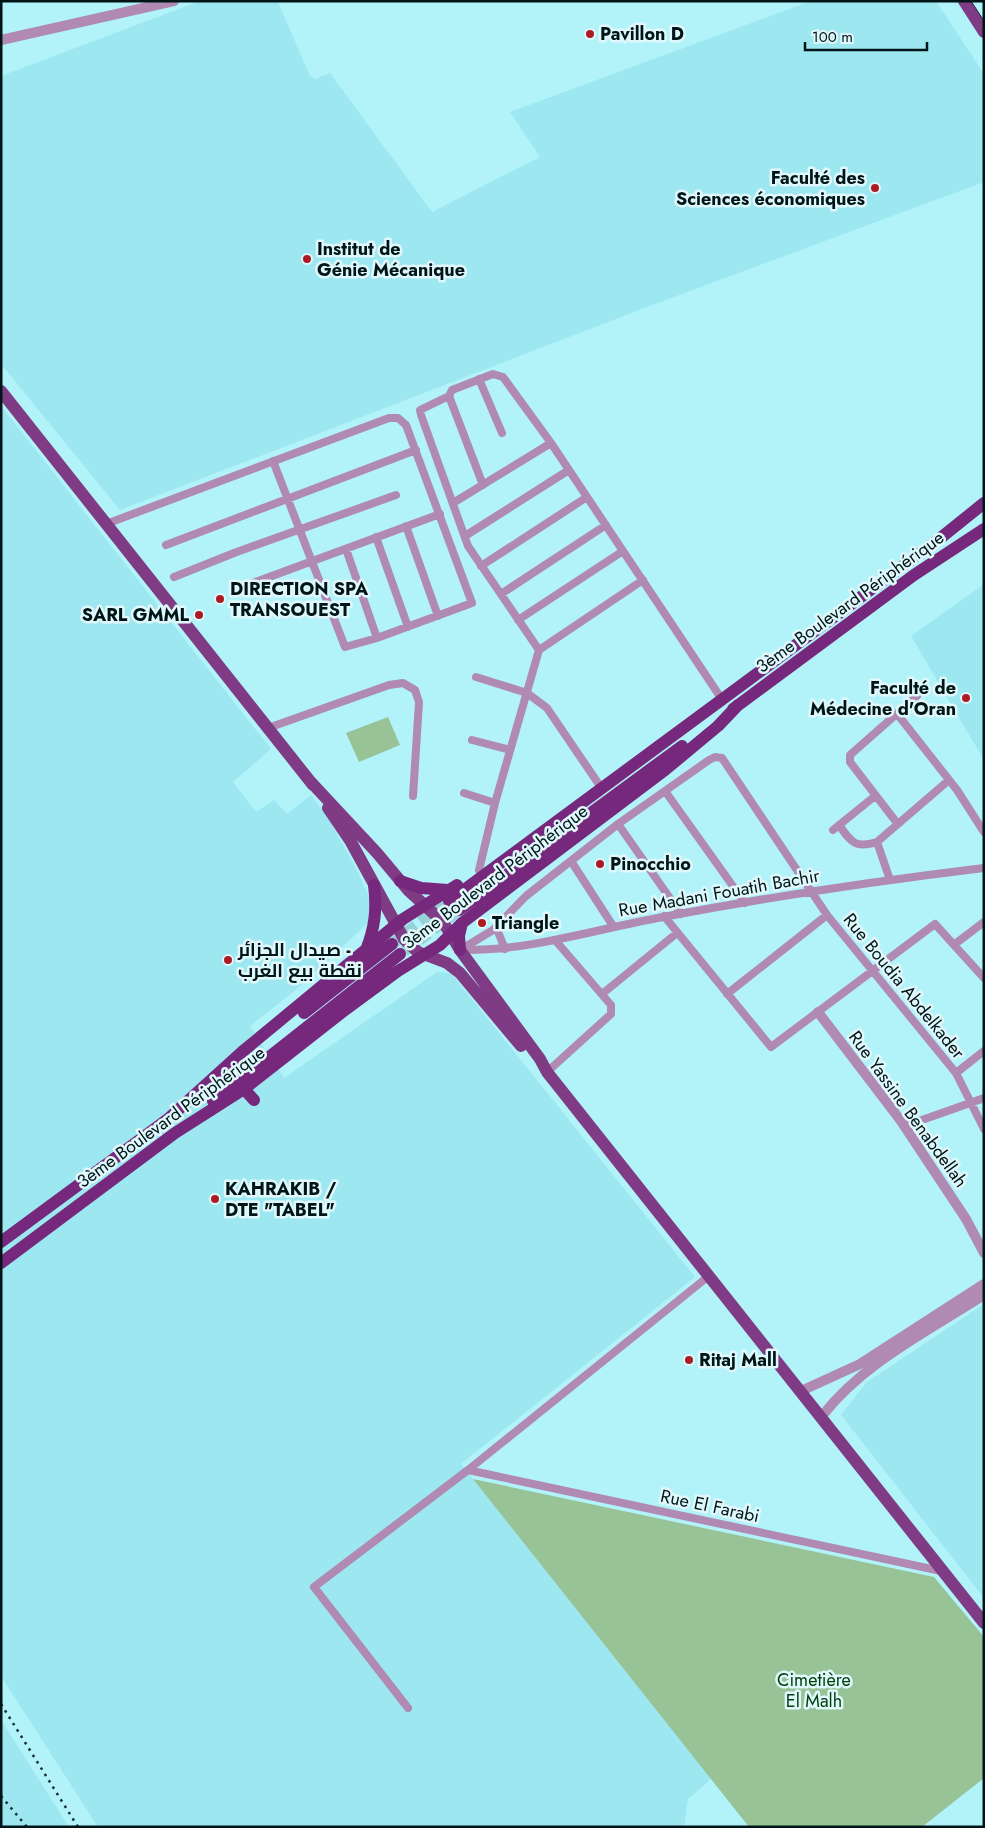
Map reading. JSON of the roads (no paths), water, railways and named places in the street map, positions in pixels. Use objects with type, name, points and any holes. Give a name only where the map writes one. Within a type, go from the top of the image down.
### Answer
[{"type":"highway","points":[[167,1120],[242,1052],[411,913],[425,905],[449,896],[938,540],[984,503]]},
{"type":"highway","name":"3ème Boulevard Périphérique","points":[[938,540],[984,511]]},
{"type":"highway","name":"3ème Boulevard Périphérique","points":[[1,1263],[175,1133],[244,1089],[348,1008],[425,955],[451,934],[460,917],[665,770],[700,742],[738,705],[914,576],[984,529]]},
{"type":"highway","points":[[914,576],[984,537]]},
{"type":"highway","points":[[449,896],[479,870],[598,782],[684,726]]},
{"type":"highway","points":[[400,881],[449,896]]},
{"type":"highway","points":[[365,952],[374,932],[376,915],[374,885]]},
{"type":"highway","points":[[460,917],[460,950]]},
{"type":"highway","points":[[1,1242],[167,1120],[392,944]]},
{"type":"highway","points":[[175,1133],[247,1073],[400,954]]},
{"type":"highway","points":[[244,1089],[254,1100]]},
{"type":"main road","points":[[964,1],[984,32]]},
{"type":"main road","points":[[1,391],[309,780],[351,842],[396,926],[408,944],[425,955],[447,964],[460,973],[534,1062],[547,1072]]},
{"type":"main road","points":[[309,780],[372,846],[400,881],[438,916],[460,950],[540,1059],[547,1072],[984,1622]]},
{"type":"street","points":[[1,40],[174,1]]},
{"type":"street","points":[[539,650],[481,566],[465,536],[420,410],[449,396],[452,390],[494,374],[503,377],[551,443],[721,698]]},
{"type":"street","points":[[479,379],[502,432]]},
{"type":"street","points":[[449,396],[483,485]]},
{"type":"street","points":[[106,524],[274,461],[389,418],[398,418],[406,425],[416,450],[472,603],[348,648],[344,645],[274,461]]},
{"type":"street","points":[[453,503],[551,443]]},
{"type":"street","points":[[166,545],[416,450]]},
{"type":"street","points":[[465,536],[569,470]]},
{"type":"street","points":[[174,577],[396,495]]},
{"type":"street","points":[[481,566],[587,497]]},
{"type":"street","points":[[253,583],[440,514]]},
{"type":"street","points":[[501,594],[606,525]]},
{"type":"street","points":[[406,526],[438,616]]},
{"type":"street","points":[[376,538],[408,627]]},
{"type":"street","points":[[346,549],[377,638]]},
{"type":"street","points":[[518,620],[623,551]]},
{"type":"street","points":[[479,870],[495,803],[539,650],[643,580]]},
{"type":"street","points":[[476,677],[527,693],[547,708],[598,782]]},
{"type":"street","points":[[268,728],[389,685],[403,682],[415,690],[419,702],[413,796]]},
{"type":"street","points":[[897,823],[850,762],[850,755],[917,696]]},
{"type":"street","points":[[898,714],[949,780],[984,832]]},
{"type":"street","points":[[472,740],[510,750]]},
{"type":"street","name":"Rue Boudia Abdelkader","points":[[460,950],[496,928],[522,899],[618,824],[712,758],[725,760],[827,915],[956,1073],[984,1129]]},
{"type":"street","points":[[876,796],[836,828],[851,842],[866,845],[877,842],[949,780]]},
{"type":"street","points":[[665,791],[745,902]]},
{"type":"street","points":[[464,793],[495,803]]},
{"type":"street","points":[[618,824],[682,914]]},
{"type":"street","points":[[877,842],[890,880]]},
{"type":"street","points":[[571,861],[613,926]]},
{"type":"street","name":"Rue Madani Fouatih Bachir","points":[[460,950],[505,949],[664,916],[810,891],[984,868]]},
{"type":"street","points":[[727,994],[827,915]]},
{"type":"street","points":[[664,916],[771,1047],[935,924],[984,978]]},
{"type":"street","points":[[955,944],[984,922]]},
{"type":"street","points":[[496,928],[505,949]]},
{"type":"street","points":[[602,994],[677,933]]},
{"type":"street","points":[[547,1072],[611,1014],[610,1005],[602,994],[555,940]]},
{"type":"street","name":"Rue Yassine Benabdellah","points":[[818,1012],[905,1126],[979,1236],[984,1253]]},
{"type":"street","points":[[956,1073],[984,1051]]},
{"type":"street","points":[[905,1126],[984,1098]]},
{"type":"street","points":[[408,1708],[314,1587],[468,1470],[710,1276]]},
{"type":"street","points":[[801,1391],[860,1364],[984,1284]]},
{"type":"street","points":[[822,1416],[863,1373],[984,1294]]},
{"type":"street","name":"Rue El Farabi","points":[[468,1470],[946,1572]]},
{"type":"tunnel","points":[[392,944],[449,901]]},
{"type":"tunnel","points":[[404,951],[459,910]]},
{"type":"tram line","points":[[971,1],[984,21]]},
{"type":"railway","points":[[1,1704],[78,1827]]},
{"type":"railway","points":[[1,1796],[27,1827]]},
{"type":"place","name":"Pavillon D","points":[[590,34]]},
{"type":"place","name":"Faculté des Sciences économiques","points":[[875,188]]},
{"type":"place","name":"Institut de Génie Mécanique","points":[[307,259]]},
{"type":"place","name":"DIRECTION SPA TRANSOUEST","points":[[220,599]]},
{"type":"place","name":"SARL GMML","points":[[199,615]]},
{"type":"place","name":"Faculté de Médecine d'Oran","points":[[966,698]]},
{"type":"place","name":"Pinocchio","points":[[600,864]]},
{"type":"place","name":"Triangle","points":[[482,923]]},
{"type":"place","name":"صيدال الجزائر - نقطة بيع الغرب","points":[[228,960]]},
{"type":"place","name":"KAHRAKIB / DTE \"TABEL\"","points":[[215,1199]]},
{"type":"place","name":"Ritaj Mall","points":[[689,1360]]},
{"type":"park label","name":"Cimetière El Malh","points":[[814,1690]]}]
